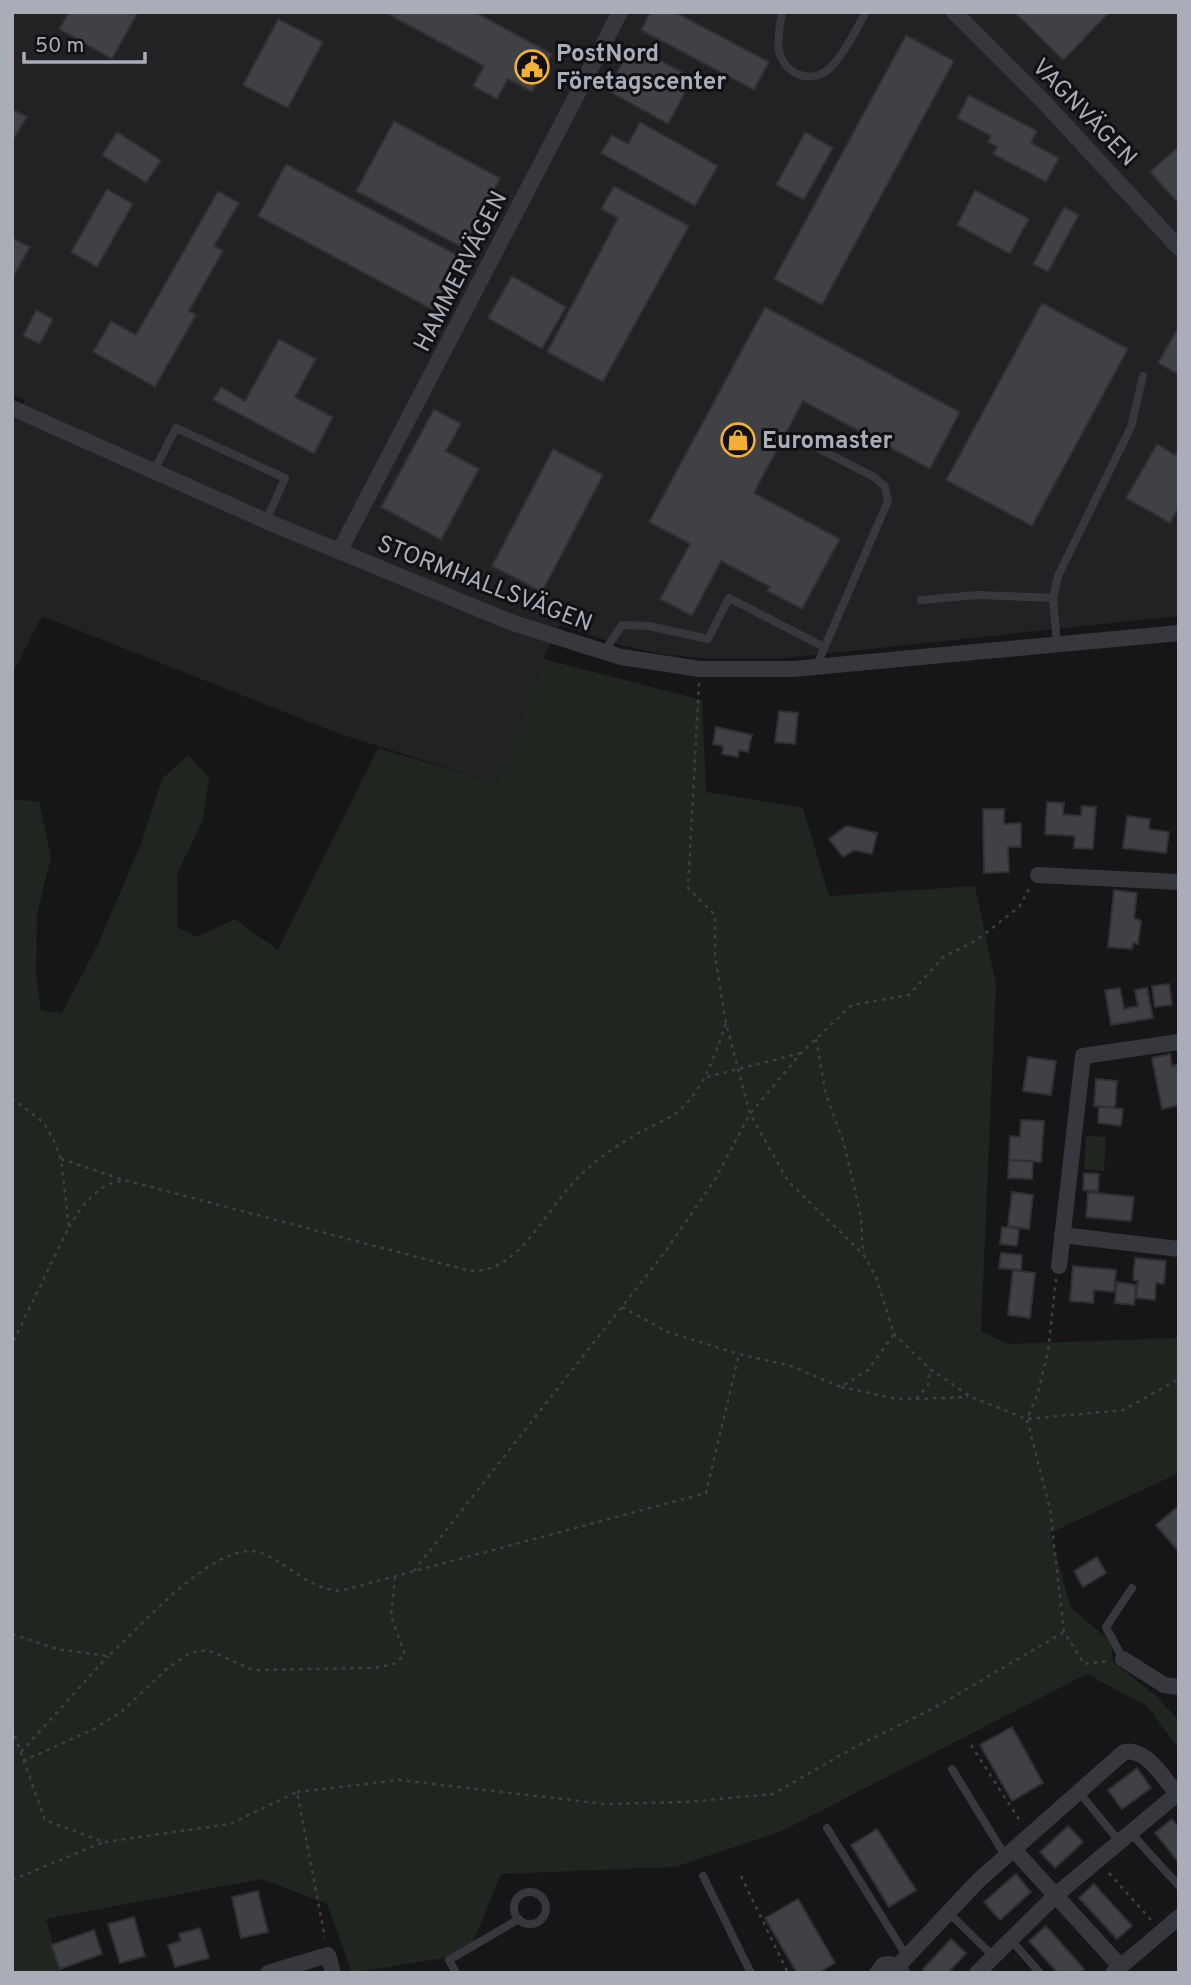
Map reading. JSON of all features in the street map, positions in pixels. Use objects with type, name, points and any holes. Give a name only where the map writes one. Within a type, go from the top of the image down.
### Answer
[{"type":"street","name":"HAMMERVÄGEN","points":[[340,550],[620,12]]},
{"type":"street","name":"VAGNVÄGEN","points":[[954,12],[1043,101],[1179,247]]},
{"type":"street","name":"STORMHALLSVÄGEN","points":[[12,408],[266,521],[513,623],[604,653],[700,669],[816,667],[1179,633]]},
{"type":"street","points":[[1038,875],[1179,882]]},
{"type":"street","points":[[1059,1266],[1083,1056],[1179,1042]]},
{"type":"street","points":[[1062,1235],[1179,1249]]},
{"type":"street","points":[[1123,1659],[1164,1685],[1179,1687]]},
{"type":"street","points":[[877,1973],[883,1965],[902,1965],[949,1913],[1010,1853],[1124,1752],[1134,1750],[1143,1755],[1178,1795],[1057,1894],[976,1973]]},
{"type":"street","points":[[1010,1853],[1057,1894],[1116,1970],[1179,1917]]},
{"type":"street","points":[[268,1973],[328,1955],[333,1973]]},
{"type":"lane","points":[[782,12],[779,51],[789,68],[803,77],[810,77],[829,69],[866,12]]},
{"type":"lane","points":[[1057,645],[1053,598],[1058,576],[1131,427],[1143,376]]},
{"type":"lane","points":[[154,471],[176,428],[285,478],[266,521]]},
{"type":"lane","points":[[794,436],[874,477],[885,487],[888,501],[822,646],[816,667]]},
{"type":"lane","points":[[922,600],[978,595],[1053,598]]},
{"type":"lane","points":[[604,653],[622,625],[649,626],[708,639],[729,598],[822,646]]},
{"type":"lane","points":[[1123,1659],[1106,1628],[1132,1588]]},
{"type":"lane","points":[[952,1769],[1010,1853]]},
{"type":"lane","points":[[1079,1791],[1179,1886]]},
{"type":"lane","points":[[827,1828],[902,1965]]},
{"type":"lane","points":[[704,1876],[751,1973]]},
{"type":"lane","points":[[526,1891],[540,1895],[547,1908],[542,1921],[530,1926],[519,1919],[513,1907],[518,1896],[526,1891]]},
{"type":"lane","points":[[949,1913],[993,1956]]},
{"type":"lane","points":[[456,1973],[449,1960],[519,1919]]},
{"type":"lane","points":[[1010,1940],[1040,1973]]},
{"type":"path","points":[[700,669],[686,877],[692,895],[709,908],[717,921],[715,955],[726,1023],[737,1068],[750,1114],[788,1181],[863,1254],[876,1277],[894,1334],[930,1369],[971,1397],[1027,1419],[1123,1410],[1179,1379]]},
{"type":"path","points":[[414,1571],[622,1307],[714,1181],[750,1114],[801,1053],[852,1005],[909,995],[943,957],[977,940],[1019,907],[1038,875]]},
{"type":"path","points":[[61,1158],[124,1180],[470,1270],[487,1272],[502,1264],[524,1244],[571,1184],[604,1152],[680,1110],[707,1077],[726,1023]]},
{"type":"path","points":[[816,1039],[826,1095],[844,1143],[862,1217],[863,1254]]},
{"type":"path","points":[[707,1077],[801,1053]]},
{"type":"path","points":[[12,1098],[44,1123],[61,1158],[69,1227]]},
{"type":"path","points":[[12,1345],[69,1227],[82,1206],[109,1182],[124,1180]]},
{"type":"path","points":[[1059,1266],[1048,1352],[1038,1392],[1027,1419],[1050,1509],[1064,1632],[1084,1664],[1123,1659]]},
{"type":"path","points":[[622,1307],[668,1332],[738,1354],[791,1366],[841,1387],[897,1399],[971,1397]]},
{"type":"path","points":[[841,1387],[868,1370],[894,1334]]},
{"type":"path","points":[[20,1753],[108,1656],[187,1580],[222,1560],[244,1553],[262,1552],[326,1590],[340,1591],[706,1493],[738,1354]]},
{"type":"path","points":[[916,1399],[928,1385],[930,1369]]},
{"type":"path","points":[[23,1761],[94,1729],[121,1712],[169,1667],[190,1653],[208,1650],[253,1670],[374,1668],[394,1664],[405,1655],[391,1616],[395,1576]]},
{"type":"path","points":[[12,1880],[104,1842],[230,1824],[297,1792],[399,1780],[605,1804],[686,1802],[773,1794],[855,1747],[936,1707],[1064,1632]]},
{"type":"path","points":[[12,1634],[57,1649],[108,1656]]},
{"type":"path","points":[[12,1728],[45,1819],[104,1842]]},
{"type":"path","points":[[971,1745],[1029,1836]]},
{"type":"path","points":[[297,1792],[328,1955]]},
{"type":"path","points":[[1097,1860],[1161,1931]]},
{"type":"path","points":[[741,1875],[788,1973]]},
{"type":"shaded area","points":[[12,12],[1179,12],[1179,616],[775,659],[712,659],[662,654],[624,646],[559,625],[543,659],[496,783],[340,734],[42,616],[12,675],[12,426],[25,400],[12,394]]},
{"type":"shaded area","points":[[543,659],[702,700],[706,792],[803,808],[829,896],[975,886],[996,984],[981,1331],[1007,1344],[1179,1338],[1179,1473],[1050,1533],[1071,1608],[1111,1642],[1113,1662],[1155,1695],[1179,1720],[1179,1749],[1148,1707],[1087,1674],[782,1831],[675,1867],[501,1874],[468,1954],[352,1973],[327,1904],[262,1879],[46,1919],[61,1973],[12,1973],[12,800],[39,801],[51,857],[37,914],[36,972],[41,1011],[62,1013],[98,944],[141,844],[162,779],[188,755],[209,777],[203,820],[177,874],[177,927],[197,937],[235,919],[278,950],[378,748],[496,783]]},
{"type":"shaded area","points":[[1086,1136],[1106,1137],[1104,1171],[1084,1169]]},
{"type":"building","points":[[69,12],[138,12],[112,59],[59,29]]},
{"type":"building","points":[[384,12],[475,12],[552,54],[532,92],[508,79],[497,99],[473,86],[484,66]]},
{"type":"building","points":[[650,12],[675,12],[769,62],[754,90],[641,30]]},
{"type":"building","points":[[1014,12],[1106,12],[1108,14],[1063,60]]},
{"type":"building","points":[[278,19],[323,42],[288,108],[243,85]]},
{"type":"building","points":[[906,35],[954,61],[822,305],[774,279]]},
{"type":"building","points":[[632,45],[693,78],[668,124],[607,90]]},
{"type":"building","points":[[969,95],[1037,131],[1031,143],[1059,158],[1046,182],[993,154],[997,147],[988,142],[991,136],[957,118]]},
{"type":"building","points":[[12,109],[27,117],[12,142]]},
{"type":"building","points":[[394,121],[500,178],[463,248],[356,191]]},
{"type":"building","points":[[640,122],[718,166],[695,206],[601,153],[612,135],[628,144]]},
{"type":"building","points":[[117,132],[161,160],[146,183],[102,155]]},
{"type":"building","points":[[805,132],[833,148],[804,200],[776,185]]},
{"type":"building","points":[[1179,146],[1179,204],[1150,172]]},
{"type":"building","points":[[286,164],[461,257],[433,310],[258,216]]},
{"type":"building","points":[[614,186],[689,226],[603,382],[547,352],[618,218],[601,209]]},
{"type":"building","points":[[107,189],[133,204],[97,267],[71,252]]},
{"type":"building","points":[[975,190],[1029,219],[1010,254],[957,225]]},
{"type":"building","points":[[218,191],[239,203],[214,246],[223,251],[189,311],[196,315],[155,387],[93,352],[111,321],[136,335]]},
{"type":"building","points":[[1064,207],[1079,215],[1048,272],[1033,264]]},
{"type":"building","points":[[12,238],[30,247],[12,279]]},
{"type":"building","points":[[512,276],[566,307],[542,349],[488,318]]},
{"type":"building","points":[[1042,303],[1128,349],[1032,526],[946,480]]},
{"type":"building","name":"Euromaster","points":[[765,307],[960,412],[930,469],[803,401],[754,493],[840,539],[802,609],[767,591],[770,587],[721,561],[692,616],[660,599],[690,544],[649,522]]},
{"type":"building","points":[[36,310],[53,319],[40,344],[23,336]]},
{"type":"building","points":[[1179,326],[1179,375],[1158,363]]},
{"type":"building","points":[[279,339],[316,359],[295,397],[333,417],[314,454],[213,400],[221,387],[245,401]]},
{"type":"building","points":[[434,409],[461,424],[446,451],[479,469],[441,540],[381,507]]},
{"type":"building","points":[[1157,444],[1175,455],[1179,447],[1179,507],[1170,523],[1126,498]]},
{"type":"building","points":[[553,449],[603,475],[542,592],[492,566]]},
{"type":"building","points":[[779,711],[798,713],[795,744],[775,742]]},
{"type":"building","points":[[716,727],[752,735],[748,752],[739,750],[738,757],[722,754],[723,746],[713,744]]},
{"type":"building","points":[[1047,802],[1064,803],[1063,814],[1081,816],[1082,806],[1096,807],[1093,849],[1074,848],[1075,836],[1045,834]]},
{"type":"building","points":[[983,809],[1004,809],[1004,824],[1021,823],[1021,847],[1008,847],[1009,872],[984,873]]},
{"type":"building","points":[[1127,816],[1150,819],[1149,829],[1169,832],[1166,853],[1123,848]]},
{"type":"building","points":[[846,826],[877,833],[872,854],[854,850],[843,857],[829,839]]},
{"type":"building","points":[[1114,890],[1137,893],[1134,918],[1141,921],[1138,944],[1133,943],[1132,949],[1108,947]]},
{"type":"building","points":[[1169,984],[1172,1005],[1155,1007],[1152,986]]},
{"type":"building","points":[[1120,988],[1124,1009],[1138,1006],[1135,990],[1147,988],[1153,1018],[1111,1025],[1105,990]]},
{"type":"building","points":[[1170,1054],[1172,1066],[1179,1064],[1179,1105],[1162,1109],[1152,1058]]},
{"type":"building","points":[[1028,1057],[1056,1061],[1051,1095],[1023,1091]]},
{"type":"building","points":[[1096,1079],[1117,1081],[1115,1108],[1094,1106]]},
{"type":"building","points":[[1099,1106],[1123,1109],[1121,1126],[1098,1123]]},
{"type":"building","points":[[1021,1120],[1044,1121],[1041,1162],[1009,1160],[1010,1136],[1020,1137]]},
{"type":"building","points":[[1009,1160],[1033,1161],[1032,1179],[1008,1178]]},
{"type":"building","points":[[1084,1173],[1099,1174],[1098,1191],[1083,1190]]},
{"type":"building","points":[[1012,1192],[1033,1195],[1029,1229],[1008,1226]]},
{"type":"building","points":[[1088,1192],[1134,1197],[1131,1221],[1086,1217]]},
{"type":"building","points":[[1002,1227],[1019,1229],[1017,1246],[1000,1244]]},
{"type":"building","points":[[1001,1253],[1022,1255],[1021,1270],[999,1268]]},
{"type":"building","points":[[1135,1258],[1166,1261],[1164,1284],[1156,1283],[1155,1300],[1136,1298],[1138,1281],[1133,1280]]},
{"type":"building","points":[[1073,1266],[1116,1270],[1114,1292],[1094,1290],[1093,1303],[1070,1301]]},
{"type":"building","points":[[1013,1270],[1035,1273],[1030,1318],[1008,1315]]},
{"type":"building","points":[[1117,1282],[1136,1285],[1134,1305],[1115,1303]]},
{"type":"building","points":[[1176,1508],[1179,1511],[1179,1552],[1156,1525]]},
{"type":"building","points":[[1097,1557],[1106,1573],[1083,1587],[1074,1571]]},
{"type":"building","points":[[1012,1727],[1043,1783],[1012,1801],[980,1745]]},
{"type":"building","points":[[1137,1768],[1151,1788],[1122,1809],[1108,1790]]},
{"type":"building","points":[[1172,1819],[1179,1828],[1179,1863],[1155,1833]]},
{"type":"building","points":[[1068,1826],[1083,1842],[1055,1868],[1040,1852]]},
{"type":"building","points":[[877,1829],[916,1890],[889,1907],[851,1845]]},
{"type":"building","points":[[1016,1874],[1031,1892],[1000,1920],[984,1902]]},
{"type":"building","points":[[1094,1884],[1132,1926],[1117,1939],[1079,1898]]},
{"type":"building","points":[[258,1891],[268,1932],[241,1938],[232,1897]]},
{"type":"building","points":[[798,1899],[835,1963],[818,1973],[797,1973],[765,1918]]},
{"type":"building","points":[[134,1917],[145,1956],[120,1963],[108,1924]]},
{"type":"building","points":[[1046,1926],[1084,1969],[1080,1973],[1058,1973],[1029,1941]]},
{"type":"building","points":[[200,1928],[209,1958],[175,1967],[168,1945],[181,1941],[179,1934]]},
{"type":"building","points":[[94,1930],[102,1954],[60,1969],[51,1945]]},
{"type":"building","points":[[951,1939],[966,1953],[948,1973],[926,1973],[923,1969]]},
{"type":"place","name":"PostNord Företagscenter","points":[[532,67]]},
{"type":"place","name":"Euromaster","points":[[738,440]]}]
